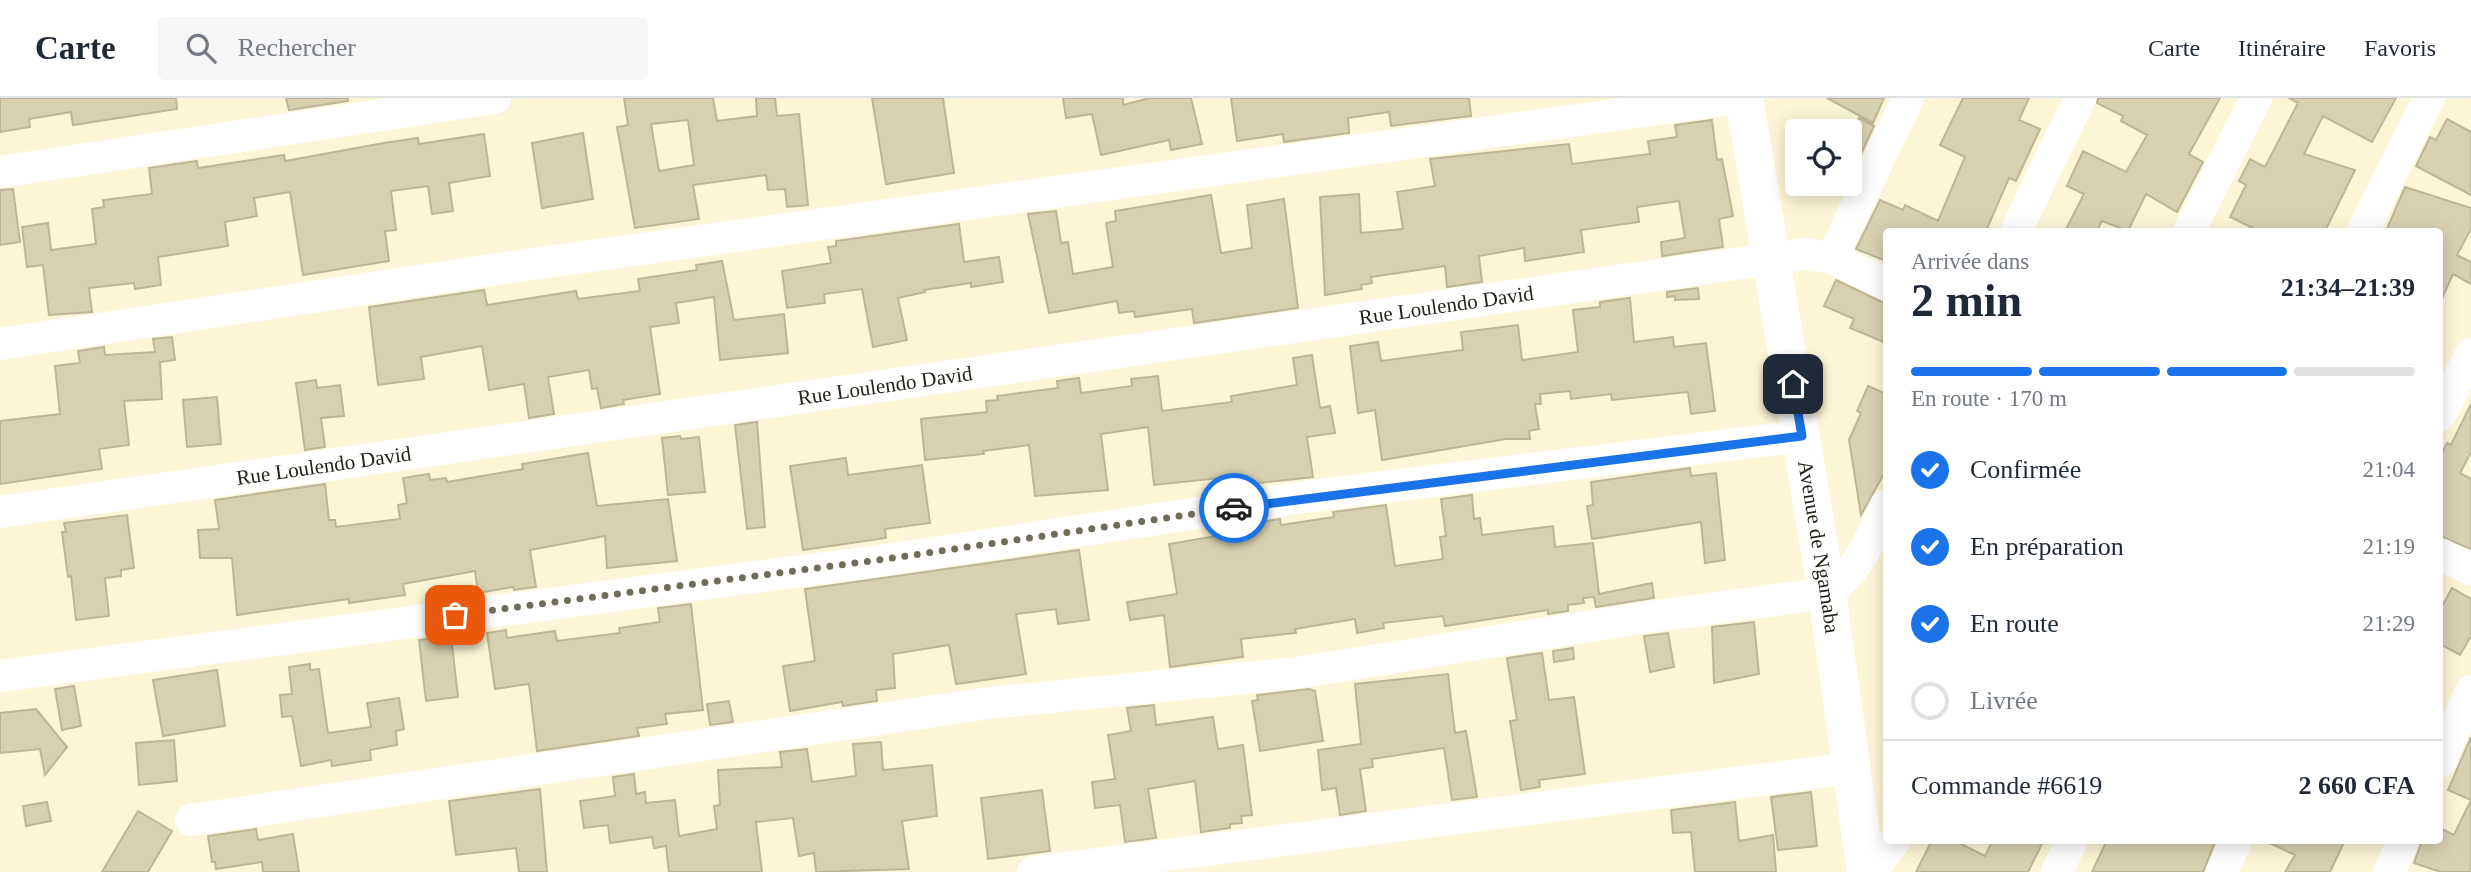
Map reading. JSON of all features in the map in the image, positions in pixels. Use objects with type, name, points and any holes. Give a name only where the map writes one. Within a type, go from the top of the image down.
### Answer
[{"type":"main road","name":"Avenue de Ngamaba","points":[[1744,98],[1827,593],[1866,871]]},
{"type":"street","points":[[0,172],[495,98]]},
{"type":"street","points":[[0,344],[511,267],[1738,98]]},
{"type":"street","points":[[1883,283],[1832,258],[1908,98]]},
{"type":"street","points":[[2018,228],[2080,98]]},
{"type":"street","points":[[2191,228],[2256,98]]},
{"type":"street","points":[[2364,228],[2429,98]]},
{"type":"street","name":"Rue Loulendo David","points":[[0,512],[1805,254],[1832,258]]},
{"type":"street","points":[[2443,409],[2471,354]]},
{"type":"street","points":[[0,676],[886,559],[1311,496],[1802,436]]},
{"type":"street","points":[[191,820],[989,703],[1296,673],[1641,618],[1827,593],[1849,576],[1858,564],[1883,511]]},
{"type":"street","points":[[2443,555],[2471,569]]},
{"type":"street","points":[[2443,755],[2471,691]]},
{"type":"street","points":[[1033,872],[1853,768]]},
{"type":"street","points":[[1866,871],[1878,862],[1892,844]]},
{"type":"street","points":[[2057,872],[2070,844]]},
{"type":"street","points":[[2222,872],[2234,844]]},
{"type":"street","points":[[2389,872],[2402,844]]},
{"type":"building","points":[[0,98],[176,98],[177,109],[73,125],[71,112],[29,119],[30,127],[0,132]]},
{"type":"building","points":[[286,98],[348,98],[348,101],[289,110]]},
{"type":"building","points":[[624,98],[713,98],[717,121],[757,116],[756,98],[775,98],[777,116],[799,114],[808,205],[787,207],[785,189],[768,190],[766,175],[693,185],[699,219],[635,228],[617,127],[628,125]],"holes":[[[688,120],[694,165],[659,171],[651,124]]]},
{"type":"building","points":[[872,98],[943,98],[954,173],[886,184]]},
{"type":"building","points":[[1063,98],[1123,98],[1123,105],[1150,98],[1191,98],[1202,144],[1171,150],[1169,140],[1101,155],[1092,114],[1066,118]]},
{"type":"building","points":[[1231,98],[1469,98],[1471,116],[1391,126],[1389,112],[1348,118],[1349,133],[1284,142],[1283,134],[1237,141]]},
{"type":"building","points":[[1827,98],[1884,98],[1873,123]]},
{"type":"building","points":[[1963,98],[2029,98],[2019,120],[2040,129],[2016,181],[2009,178],[1987,228],[1883,228],[1883,260],[1856,249],[1880,200],[1903,210],[1905,205],[1938,221],[1965,157],[1940,145]]},
{"type":"building","points":[[2098,98],[2220,98],[2189,154],[2203,162],[2177,212],[2146,194],[2129,228],[2120,228],[2102,221],[2098,228],[2067,228],[2084,194],[2067,186],[2083,151],[2126,172],[2147,135],[2121,121],[2123,116],[2097,103]]},
{"type":"building","points":[[2289,98],[2396,98],[2372,142],[2323,116],[2304,154],[2355,170],[2326,228],[2253,228],[2230,217],[2246,185],[2239,181],[2250,159],[2265,167],[2298,103]]},
{"type":"building","points":[[2447,119],[2471,132],[2471,195],[2416,166],[2430,137],[2436,140]]},
{"type":"building","points":[[1712,120],[1717,160],[1722,159],[1733,216],[1719,219],[1723,247],[1662,256],[1661,242],[1685,238],[1679,201],[1637,207],[1639,222],[1581,230],[1584,252],[1525,261],[1524,248],[1479,256],[1482,282],[1447,287],[1445,266],[1371,277],[1372,283],[1361,285],[1362,289],[1325,295],[1320,197],[1359,194],[1361,233],[1403,229],[1397,192],[1435,186],[1430,159],[1569,144],[1572,164],[1650,154],[1648,141],[1677,137],[1675,125]]},
{"type":"building","points":[[1862,120],[1874,126],[1862,152]]},
{"type":"building","points":[[583,133],[593,199],[542,208],[532,143]]},
{"type":"building","points":[[484,134],[490,176],[449,183],[453,211],[432,214],[428,186],[391,191],[396,230],[385,231],[389,261],[303,275],[290,192],[254,198],[257,216],[225,222],[228,246],[158,257],[161,285],[135,289],[134,283],[89,288],[92,312],[49,315],[43,265],[27,267],[22,227],[48,223],[51,250],[96,244],[92,209],[104,207],[103,200],[152,194],[149,168],[197,161],[198,168],[284,155],[285,161],[418,138],[419,144]]},
{"type":"building","points":[[2405,187],[2471,208],[2471,229],[2457,255],[2471,262],[2471,284],[2453,274],[2443,296],[2443,228],[2387,228]]},
{"type":"building","points":[[13,189],[20,242],[0,245],[0,190]]},
{"type":"building","points":[[1211,195],[1221,253],[1252,248],[1247,205],[1284,199],[1298,308],[1194,323],[1192,309],[1135,317],[1134,311],[1119,313],[1117,301],[1049,313],[1028,214],[1056,211],[1061,243],[1068,242],[1073,274],[1113,267],[1106,223],[1116,221],[1115,211]]},
{"type":"building","points":[[959,224],[964,262],[999,257],[1003,282],[971,287],[971,283],[924,290],[925,292],[898,298],[907,340],[873,347],[862,289],[824,294],[825,303],[787,308],[782,271],[831,263],[828,247],[836,246],[836,241]]},
{"type":"building","points":[[722,261],[734,320],[784,314],[788,353],[720,360],[714,297],[676,303],[679,323],[650,327],[660,394],[623,400],[624,404],[601,408],[597,388],[592,389],[589,370],[548,377],[554,414],[529,418],[524,384],[489,390],[482,346],[421,357],[424,379],[378,385],[369,307],[484,290],[487,305],[576,291],[578,299],[640,291],[638,279],[697,270],[696,265]]},
{"type":"building","points":[[1836,280],[1883,303],[1883,342],[1850,328],[1854,319],[1824,306]]},
{"type":"building","points":[[1698,288],[1699,299],[1675,300],[1675,296],[1667,297],[1667,292]]},
{"type":"building","points":[[1630,298],[1634,342],[1673,337],[1674,347],[1706,343],[1715,411],[1691,414],[1688,392],[1612,400],[1611,394],[1571,399],[1570,391],[1540,394],[1541,404],[1535,404],[1539,429],[1529,431],[1530,439],[1506,439],[1382,460],[1375,410],[1358,413],[1350,346],[1378,342],[1381,361],[1463,350],[1461,332],[1518,325],[1522,360],[1578,352],[1573,310],[1600,307],[1600,302]]},
{"type":"building","points":[[172,337],[175,360],[160,362],[162,399],[124,401],[129,445],[99,449],[102,469],[0,484],[0,421],[60,414],[55,366],[80,363],[78,351],[104,347],[105,355],[155,352],[153,339]]},
{"type":"building","points":[[1312,355],[1320,408],[1330,406],[1335,433],[1307,437],[1313,477],[1221,487],[1220,478],[1154,485],[1148,427],[1101,434],[1108,490],[1035,496],[1029,445],[983,451],[984,454],[925,460],[921,419],[987,412],[986,401],[998,400],[997,396],[1058,388],[1057,381],[1079,378],[1081,393],[1132,386],[1131,379],[1158,376],[1162,411],[1232,402],[1231,396],[1297,385],[1293,358]]},
{"type":"building","points":[[316,380],[317,388],[340,385],[344,416],[321,418],[325,447],[305,450],[296,383]]},
{"type":"building","points":[[1868,386],[1883,393],[1883,475],[1861,515],[1849,440],[1861,413],[1857,411]]},
{"type":"building","points":[[217,397],[221,444],[187,447],[183,400]]},
{"type":"building","points":[[2471,404],[2471,452],[2460,473],[2471,479],[2471,549],[2443,537],[2443,451],[2447,443],[2451,445]]},
{"type":"building","points":[[757,422],[765,527],[747,529],[735,425]]},
{"type":"building","points":[[680,436],[681,439],[699,437],[705,492],[668,495],[662,438]]},
{"type":"building","points":[[588,453],[597,506],[668,499],[677,561],[607,568],[605,536],[530,550],[536,587],[514,590],[513,587],[478,593],[475,571],[403,584],[405,595],[349,603],[349,599],[237,615],[232,558],[200,558],[198,530],[219,529],[215,500],[325,484],[329,520],[335,520],[336,527],[400,519],[398,505],[407,503],[403,478],[429,474],[430,480],[446,478],[447,482],[523,469],[522,464]]},
{"type":"building","points":[[846,458],[848,475],[922,465],[930,523],[885,529],[886,538],[803,550],[790,466]]},
{"type":"building","points":[[1690,468],[1691,476],[1716,473],[1725,560],[1705,563],[1701,522],[1592,539],[1587,506],[1593,505],[1591,482]]},
{"type":"building","points":[[1472,495],[1474,519],[1480,518],[1482,535],[1553,526],[1555,547],[1593,543],[1599,594],[1652,583],[1654,598],[1596,607],[1594,597],[1583,598],[1584,603],[1568,605],[1568,611],[1548,614],[1548,610],[1445,626],[1443,616],[1383,623],[1384,628],[1357,633],[1355,619],[1295,629],[1296,633],[1241,639],[1243,657],[1170,667],[1164,615],[1130,620],[1127,602],[1177,594],[1169,544],[1234,533],[1233,526],[1280,519],[1281,525],[1334,517],[1333,512],[1386,505],[1395,566],[1443,559],[1440,537],[1446,536],[1441,499]]},
{"type":"building","points":[[127,515],[134,568],[121,570],[121,576],[105,578],[109,616],[76,620],[62,532],[66,532],[64,523]]},
{"type":"building","points":[[1079,550],[1089,620],[1058,624],[1056,609],[1016,614],[1026,674],[956,684],[949,645],[893,654],[895,688],[876,690],[877,701],[843,706],[842,702],[790,711],[783,666],[815,661],[805,589]]},
{"type":"building","points":[[2452,588],[2471,599],[2471,636],[2460,655],[2443,646],[2443,604]]},
{"type":"building","points":[[691,604],[703,710],[665,714],[667,724],[637,728],[639,736],[537,751],[529,684],[495,689],[487,633],[506,630],[507,638],[555,631],[557,641],[620,633],[619,628],[660,622],[658,608]]},
{"type":"building","points":[[1754,622],[1759,674],[1714,683],[1712,627]]},
{"type":"building","points":[[1668,633],[1674,667],[1650,672],[1644,636]]},
{"type":"building","points":[[451,636],[458,697],[426,701],[419,640]]},
{"type":"building","points":[[1573,648],[1574,659],[1554,662],[1553,651]]},
{"type":"building","points":[[1542,653],[1549,700],[1574,697],[1585,774],[1539,780],[1540,787],[1521,790],[1510,721],[1517,720],[1507,658]]},
{"type":"building","points":[[310,664],[310,670],[319,669],[328,733],[371,727],[367,703],[399,698],[404,729],[396,731],[397,745],[370,750],[371,760],[332,766],[331,760],[301,766],[292,716],[282,717],[280,695],[292,694],[289,667]]},
{"type":"building","points":[[217,670],[225,726],[163,736],[153,680]]},
{"type":"building","points":[[1448,674],[1455,733],[1466,731],[1477,797],[1452,800],[1444,748],[1372,759],[1373,767],[1360,769],[1366,811],[1340,815],[1336,788],[1322,790],[1318,750],[1361,744],[1355,684]]},
{"type":"building","points":[[74,686],[81,726],[62,730],[55,689]]},
{"type":"building","points":[[1309,689],[1315,691],[1323,741],[1260,751],[1252,701],[1258,700],[1257,695]]},
{"type":"building","points":[[729,701],[733,722],[710,725],[707,704]]},
{"type":"building","points":[[1154,705],[1156,725],[1213,717],[1218,749],[1243,745],[1252,815],[1241,816],[1242,823],[1230,824],[1230,828],[1201,832],[1195,781],[1148,789],[1156,838],[1125,842],[1120,805],[1095,808],[1092,782],[1115,779],[1108,735],[1131,731],[1127,708]]},
{"type":"building","points":[[36,709],[67,747],[45,775],[40,749],[0,753],[0,713]]},
{"type":"building","points":[[2471,737],[2471,800],[2448,790]]},
{"type":"building","points":[[174,740],[177,781],[139,785],[136,743]]},
{"type":"building","points":[[881,742],[883,770],[932,765],[937,816],[902,821],[909,869],[816,872],[814,853],[799,856],[793,818],[756,822],[762,872],[669,872],[666,846],[654,848],[652,837],[610,843],[608,825],[584,828],[580,801],[615,796],[613,777],[634,774],[636,794],[645,792],[646,803],[675,800],[679,836],[717,829],[714,806],[720,805],[718,770],[782,767],[780,752],[807,749],[812,782],[856,776],[853,744]]},
{"type":"building","points":[[540,789],[547,872],[519,872],[516,848],[456,855],[449,801]]},
{"type":"building","points":[[1042,790],[1050,851],[988,859],[981,798]]},
{"type":"building","points":[[1811,792],[1817,846],[1778,850],[1771,797]]},
{"type":"building","points":[[2471,800],[2471,872],[2441,872],[2414,863],[2421,844],[2443,844],[2443,830],[2454,835]]},
{"type":"building","points":[[47,802],[51,821],[26,826],[23,806]]},
{"type":"building","points":[[1735,802],[1739,841],[1773,835],[1776,872],[1695,872],[1691,832],[1673,833],[1671,810]]},
{"type":"building","points":[[138,811],[172,831],[148,872],[102,872]]},
{"type":"building","points":[[256,829],[258,840],[293,834],[299,872],[263,872],[262,862],[216,869],[215,862],[212,862],[208,836]]},
{"type":"building","points":[[1930,844],[1961,844],[1985,856],[1991,844],[2042,844],[2028,872],[1916,872]]},
{"type":"building","points":[[2105,844],[2214,844],[2203,872],[2092,872]]},
{"type":"building","points":[[2272,844],[2343,844],[2330,872],[2285,872],[2295,855]]},
{"type":"way so far","points":[[455,615],[886,559],[1234,508]]},
{"type":"route","points":[[1234,508],[1311,496],[1802,436],[1793,384]]}]
